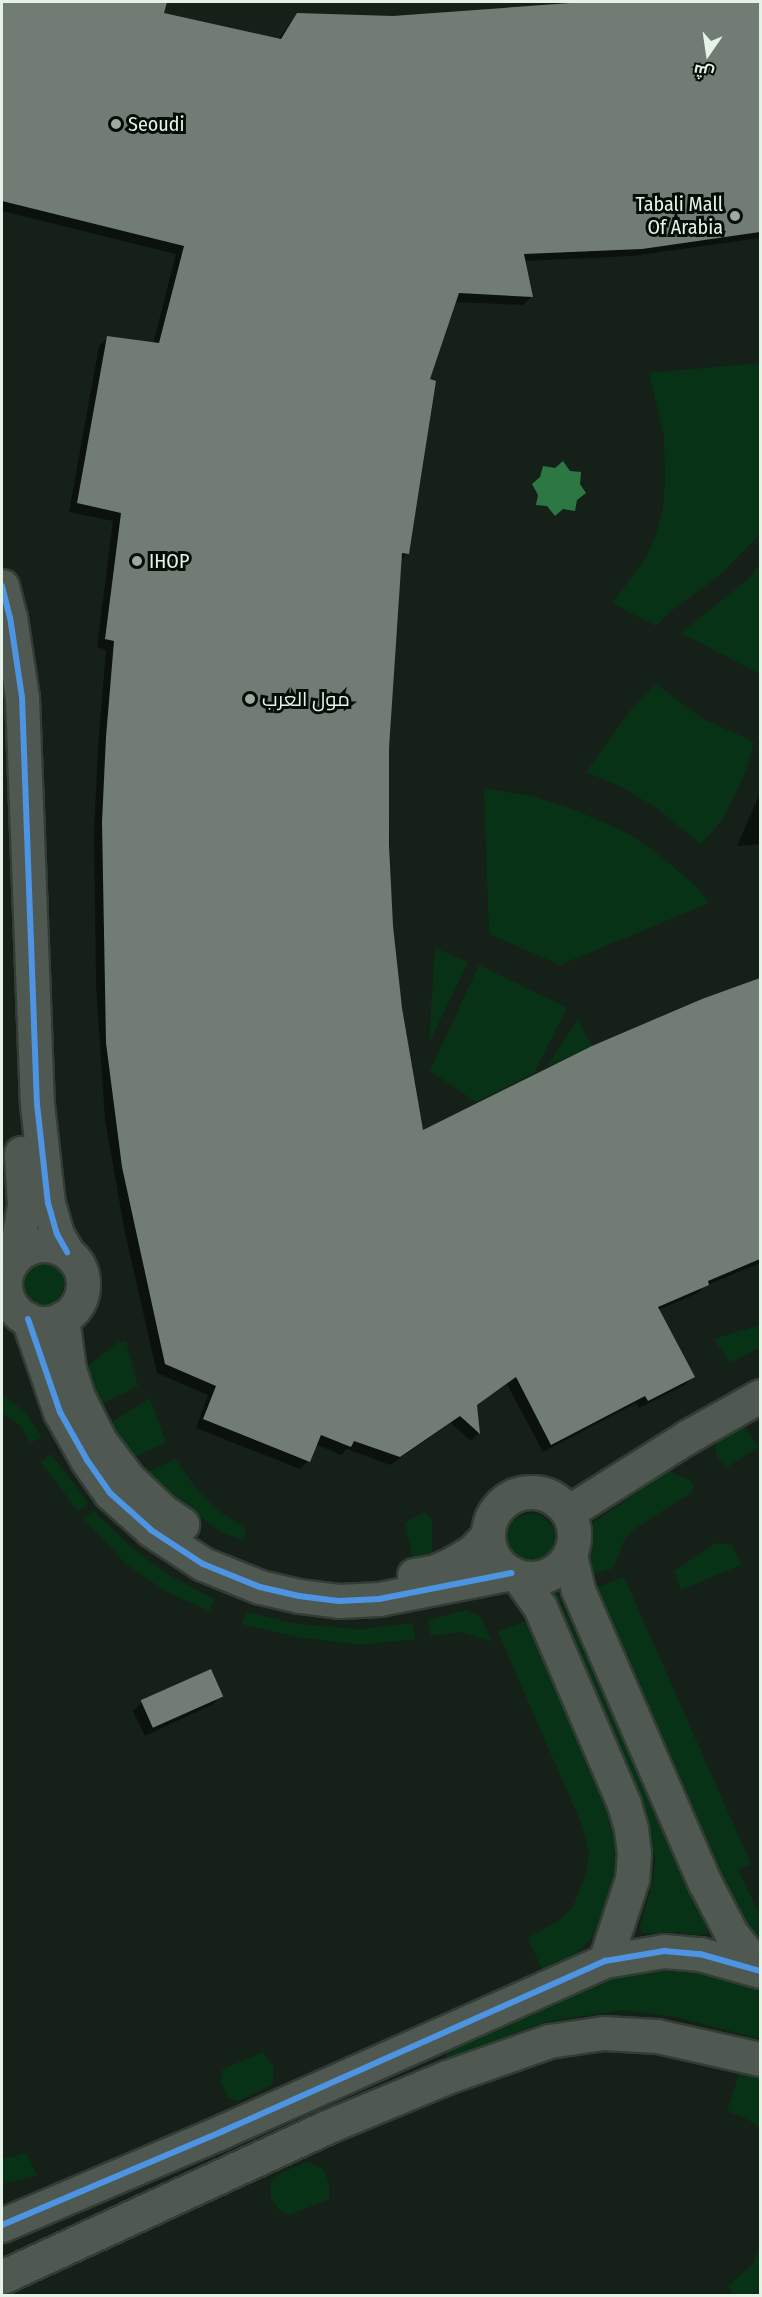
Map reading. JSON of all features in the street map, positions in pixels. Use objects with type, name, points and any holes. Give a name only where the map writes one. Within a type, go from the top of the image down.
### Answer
[{"type":"street","points":[[2,586],[10,617],[22,697],[37,1104],[51,1218],[67,1252],[81,1274],[83,1286],[72,1310],[62,1318],[50,1322],[16,1320]]},
{"type":"street","points":[[2,672],[6,715],[10,964],[24,1206],[4,1283],[16,1320],[60,1412],[92,1468],[110,1493],[151,1530],[203,1564],[260,1587],[299,1596],[339,1600],[379,1599],[515,1575],[534,1578],[549,1575],[561,1567],[570,1555],[575,1533],[568,1512],[550,1496],[527,1491],[511,1496],[498,1507],[490,1520],[488,1536],[491,1551],[499,1564],[515,1575],[540,1607],[624,1804],[631,1828],[634,1854],[632,1879],[605,1961]]},
{"type":"street","points":[[8,1267],[27,1248],[42,1245],[55,1246],[67,1252]]},
{"type":"street","points":[[62,1318],[69,1369],[78,1398],[100,1441],[129,1479],[164,1512],[203,1539],[243,1558],[291,1574],[339,1581],[376,1580],[436,1571],[473,1551],[488,1536]]},
{"type":"street","points":[[568,1512],[687,1437],[760,1396]]},
{"type":"street","points":[[570,1555],[578,1590],[705,1883],[731,1933],[760,1970]]},
{"type":"street","points":[[2,2225],[223,2131],[605,1961],[664,1951],[700,1954],[760,1970]]},
{"type":"street","points":[[2,2277],[324,2128],[447,2077],[549,2041],[603,2033],[657,2036],[760,2059]]},
{"type":"shaded area","points":[[760,363],[759,535],[719,576],[671,611],[656,626],[612,603],[646,558],[663,508],[664,436],[649,373]]},
{"type":"shaded area","points":[[563,461],[570,471],[581,472],[580,484],[586,493],[577,500],[575,511],[563,509],[555,516],[547,506],[536,505],[538,495],[532,484],[540,477],[543,466],[555,468]]},
{"type":"shaded area","points":[[760,565],[760,674],[681,633],[748,579]]},
{"type":"shaded area","points":[[656,684],[700,717],[754,742],[745,773],[723,819],[701,844],[658,809],[624,788],[586,772],[630,711]]},
{"type":"shaded area","points":[[484,788],[535,797],[568,807],[627,833],[653,850],[696,886],[709,903],[560,965],[489,934]]},
{"type":"shaded area","points":[[435,948],[468,962],[429,1043]]},
{"type":"shaded area","points":[[479,965],[567,1008],[534,1073],[476,1102],[430,1071]]},
{"type":"shaded area","points":[[578,1019],[592,1046],[547,1067]]},
{"type":"shaded area","points":[[39,1257],[53,1261],[60,1268],[64,1282],[60,1296],[53,1303],[39,1307],[25,1303],[18,1296],[14,1282],[18,1268],[25,1261]]},
{"type":"shaded area","points":[[760,1325],[760,1347],[730,1363],[714,1339]]},
{"type":"shaded area","points":[[126,1341],[138,1386],[98,1406],[84,1369],[119,1342]]},
{"type":"shaded area","points":[[2,1395],[25,1412],[42,1437],[30,1443],[22,1427],[2,1413]]},
{"type":"shaded area","points":[[150,1398],[166,1443],[132,1458],[109,1424]]},
{"type":"shaded area","points":[[741,1422],[759,1447],[727,1467],[717,1457],[715,1447],[720,1436]]},
{"type":"shaded area","points":[[51,1454],[88,1504],[78,1511],[41,1462]]},
{"type":"shaded area","points":[[175,1459],[198,1491],[216,1509],[246,1529],[244,1540],[225,1534],[209,1524],[148,1472]]},
{"type":"shaded area","points":[[668,1471],[690,1480],[694,1487],[690,1493],[633,1530],[624,1540],[614,1568],[590,1575],[584,1549],[592,1524]]},
{"type":"shaded area","points":[[94,1511],[132,1548],[169,1575],[214,1599],[210,1611],[165,1591],[126,1564],[84,1519]]},
{"type":"shaded area","points":[[424,1512],[432,1519],[432,1553],[413,1558],[405,1523]]},
{"type":"shaded area","points":[[531,1514],[549,1521],[556,1539],[549,1557],[531,1564],[513,1557],[506,1539],[513,1521]]},
{"type":"shaded area","points":[[716,1543],[732,1545],[741,1565],[681,1590],[674,1571]]},
{"type":"shaded area","points":[[624,1577],[751,1864],[738,1870],[760,1915],[760,1939],[737,1913],[595,1588]]},
{"type":"shaded area","points":[[555,1588],[694,1897],[708,1932],[702,1935],[674,1932],[643,1934],[640,1927],[653,1881],[655,1860],[649,1827],[549,1591]]},
{"type":"shaded area","points":[[466,1610],[480,1616],[492,1642],[461,1632],[431,1636],[428,1620]]},
{"type":"shaded area","points":[[247,1612],[298,1624],[361,1629],[413,1623],[415,1639],[360,1645],[298,1637],[241,1624]]},
{"type":"shaded area","points":[[527,1620],[610,1812],[623,1861],[601,1930],[570,1960],[543,1972],[528,1938],[558,1921],[573,1907],[585,1876],[589,1853],[581,1823],[498,1632]]},
{"type":"shaded area","points":[[653,1964],[760,1986],[760,2039],[676,2017],[624,2010],[545,2022],[448,2059],[444,2052],[617,1976]]},
{"type":"shaded area","points":[[263,2052],[274,2067],[272,2085],[238,2101],[228,2098],[221,2082],[223,2069]]},
{"type":"shaded area","points":[[741,2068],[760,2072],[760,2128],[746,2118],[727,2111]]},
{"type":"shaded area","points":[[27,2153],[37,2176],[2,2184],[2,2159]]},
{"type":"shaded area","points":[[307,2162],[323,2169],[329,2183],[329,2199],[290,2215],[280,2211],[271,2199],[270,2183],[282,2172]]},
{"type":"shaded area","points":[[760,2244],[760,2295],[733,2295],[728,2286],[753,2264]]},
{"type":"building","name":"مول العرب","points":[[2,2],[167,2],[164,13],[281,39],[297,13],[393,16],[584,2],[760,2],[760,232],[642,249],[524,254],[533,297],[459,293],[430,379],[436,381],[409,554],[402,553],[389,748],[389,844],[393,926],[402,1008],[423,1130],[592,1046],[702,999],[760,978],[760,1259],[708,1281],[709,1285],[658,1307],[695,1377],[648,1401],[645,1396],[551,1445],[516,1377],[477,1405],[480,1434],[460,1416],[400,1457],[354,1441],[351,1447],[321,1435],[310,1462],[203,1419],[216,1386],[165,1364],[122,1167],[106,1043],[102,822],[114,641],[105,639],[121,513],[77,503],[107,336],[159,343],[184,246],[2,201]]},
{"type":"building","points":[[211,1669],[223,1696],[153,1728],[141,1700]]},
{"type":"cycle path","points":[[2,586],[10,617],[22,697],[37,1104],[48,1203],[57,1234],[67,1252]]},
{"type":"cycle path","points":[[28,1319],[60,1412],[87,1460],[110,1493],[151,1530],[203,1564],[260,1587],[299,1596],[339,1601],[379,1599],[511,1573]]},
{"type":"cycle path","points":[[2,2225],[223,2131],[605,1961],[664,1951],[700,1954],[760,1971]]},
{"type":"place","name":"Seoudi","points":[[116,124]]},
{"type":"place","name":"Tabali Mall Of Arabia","points":[[735,216]]},
{"type":"place","name":"IHOP","points":[[137,561]]},
{"type":"place","name":"مول العرب","points":[[250,699]]}]
